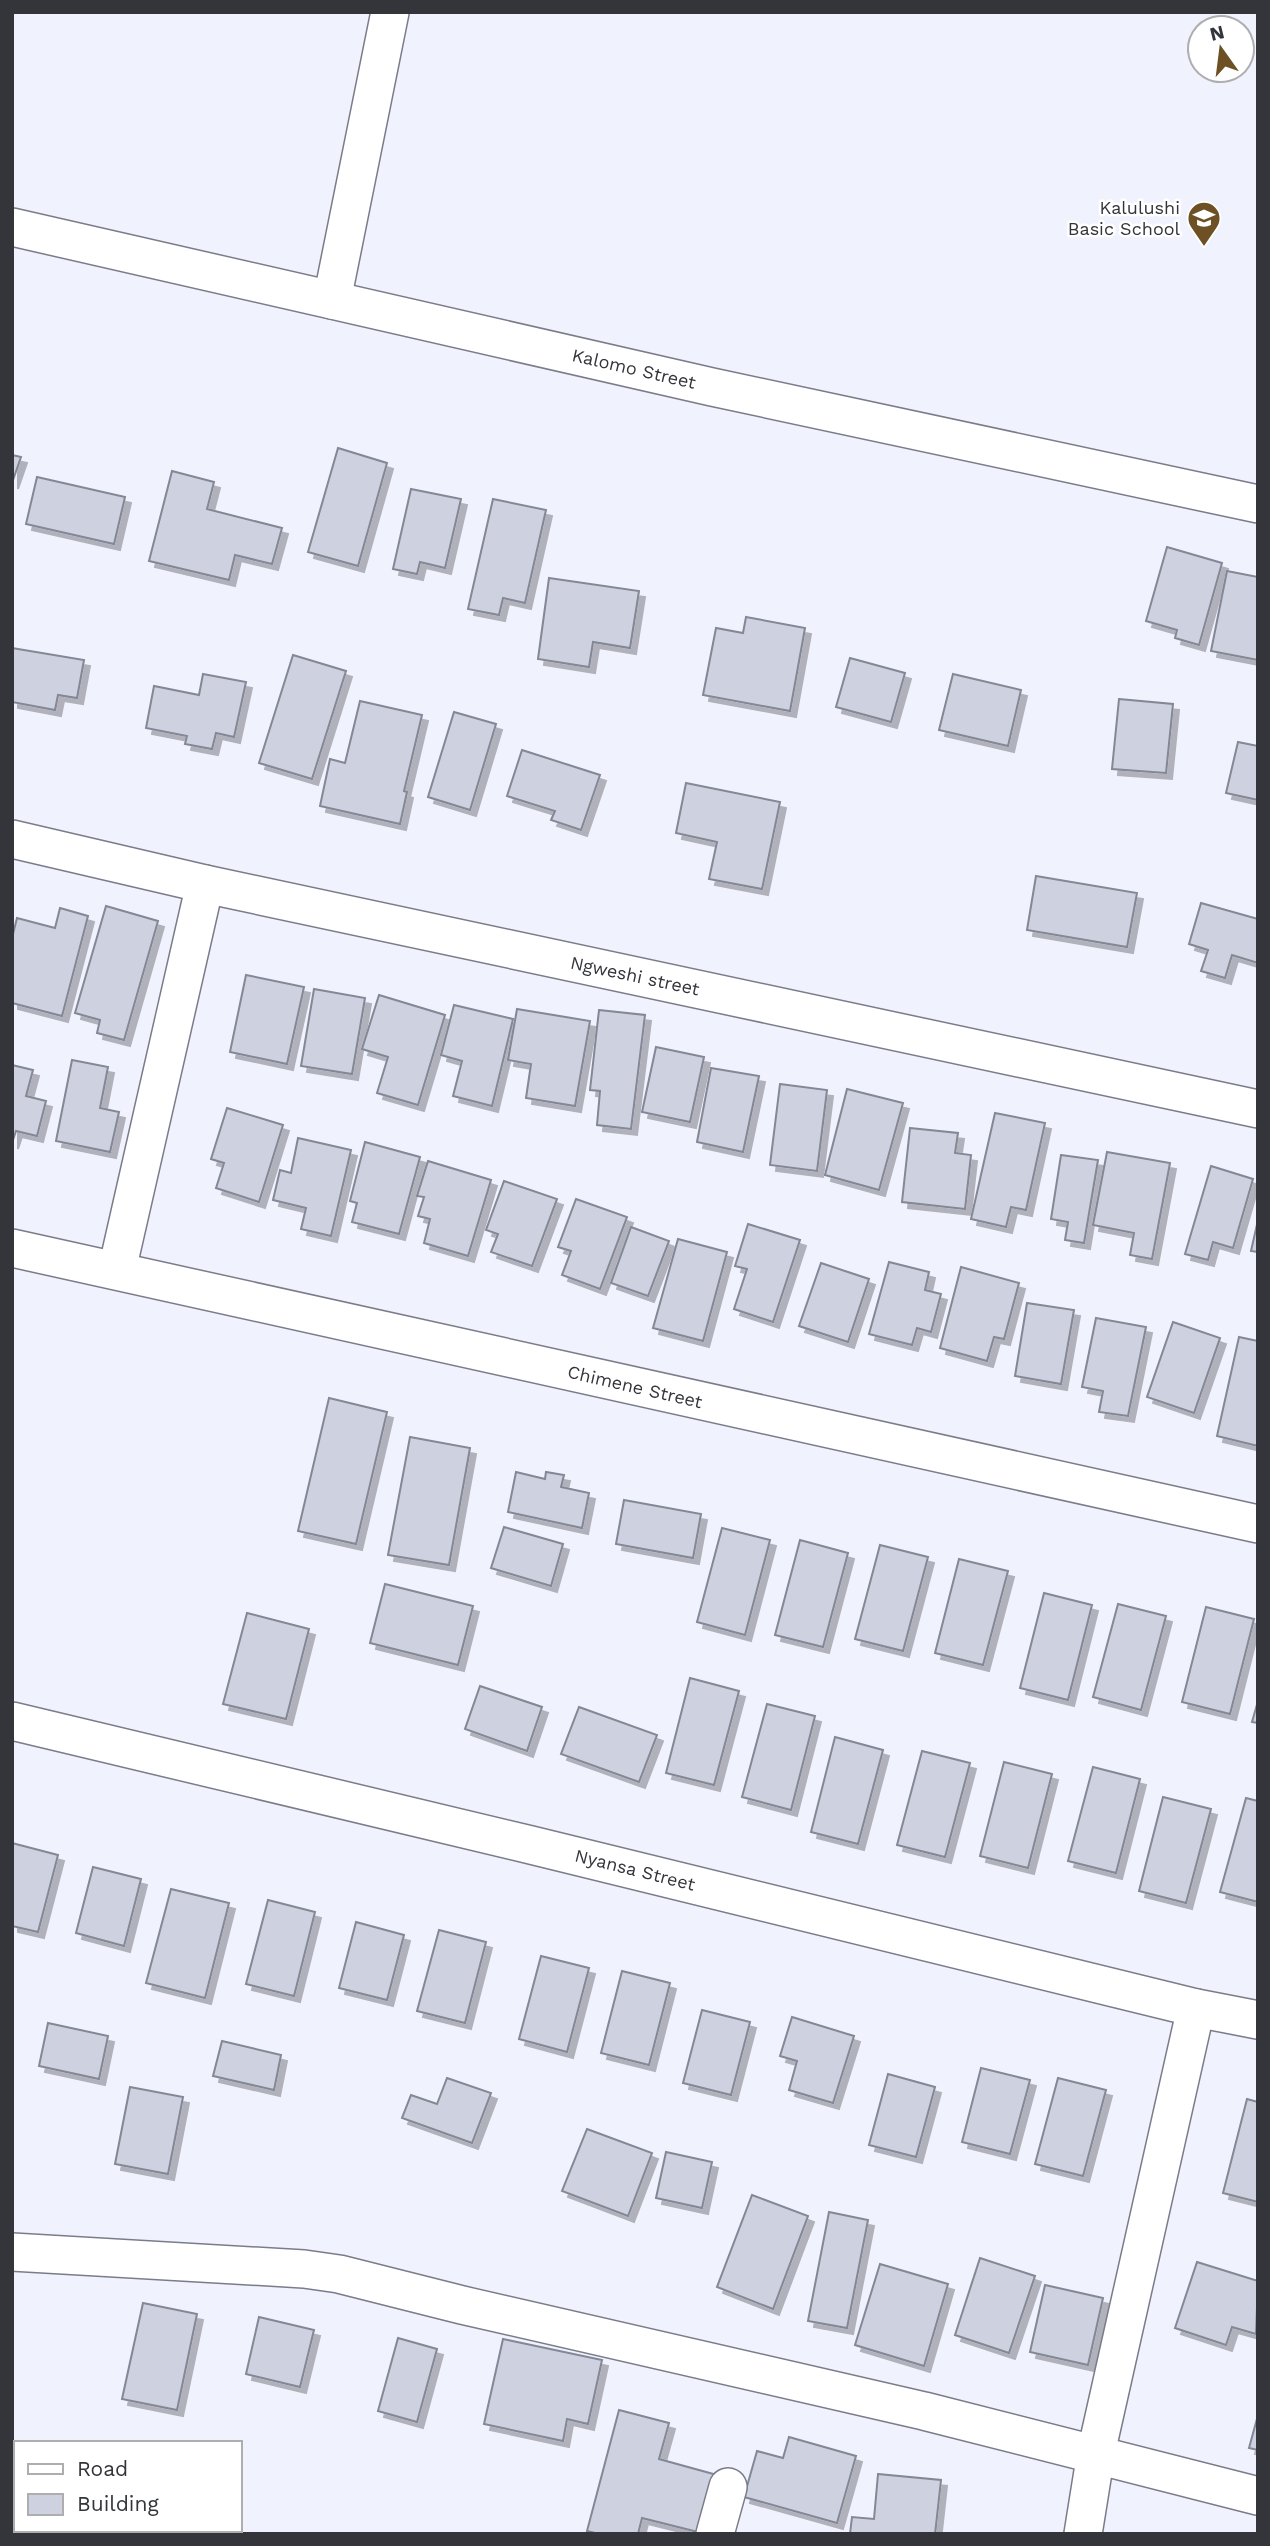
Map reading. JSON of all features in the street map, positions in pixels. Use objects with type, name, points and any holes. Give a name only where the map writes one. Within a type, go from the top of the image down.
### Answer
[{"type":"street","points":[[332,300],[390,12]]},
{"type":"street","name":"Kalomo Street","points":[[12,227],[712,387],[1258,504]]},
{"type":"street","name":"Ngweshi street","points":[[12,839],[205,884],[1258,1109]]},
{"type":"street","points":[[117,1270],[205,884]]},
{"type":"street","name":"Chimene Street","points":[[12,1248],[1258,1524]]},
{"type":"street","name":"Nyansa Street","points":[[12,1721],[1196,2008],[1258,2020]]},
{"type":"street","points":[[1083,2534],[1096,2454],[1196,2008]]},
{"type":"street","points":[[12,2252],[304,2269],[339,2274],[1096,2454],[1258,2496]]},
{"type":"street","points":[[715,2534],[728,2487]]},
{"type":"building","points":[[338,448],[387,463],[358,566],[308,552]]},
{"type":"building","points":[[12,455],[21,457],[12,483]]},
{"type":"building","points":[[172,471],[214,482],[207,509],[282,528],[272,564],[235,555],[229,580],[149,561]]},
{"type":"building","points":[[37,477],[125,497],[114,544],[26,524]]},
{"type":"building","points":[[411,489],[461,499],[445,568],[420,562],[417,574],[393,569]]},
{"type":"building","points":[[493,499],[546,510],[525,603],[503,598],[499,615],[468,609]]},
{"type":"building","points":[[1167,547],[1222,563],[1199,645],[1175,638],[1177,630],[1146,621]]},
{"type":"building","points":[[1227,571],[1258,577],[1258,660],[1211,651]]},
{"type":"building","points":[[549,578],[639,591],[630,648],[593,642],[589,667],[538,659]]},
{"type":"building","points":[[746,617],[805,628],[790,711],[703,695],[716,628],[743,633]]},
{"type":"building","points":[[12,648],[84,660],[77,698],[58,695],[55,710],[12,702]]},
{"type":"building","points":[[293,655],[346,671],[312,779],[259,763]]},
{"type":"building","points":[[850,658],[905,673],[891,722],[836,707]]},
{"type":"building","points":[[203,674],[246,682],[234,737],[216,733],[212,749],[185,744],[187,736],[146,728],[154,686],[199,695]]},
{"type":"building","points":[[953,674],[1021,690],[1008,746],[939,730]]},
{"type":"building","points":[[1119,699],[1173,704],[1166,773],[1112,769]]},
{"type":"building","points":[[360,701],[422,715],[404,791],[407,792],[400,824],[320,806],[330,759],[345,763]]},
{"type":"building","points":[[454,712],[496,724],[470,810],[428,797]]},
{"type":"building","points":[[1238,742],[1258,746],[1258,800],[1226,793]]},
{"type":"building","points":[[522,750],[600,775],[581,830],[551,820],[555,811],[507,796]]},
{"type":"building","points":[[686,783],[780,802],[762,889],[709,879],[717,842],[676,833]]},
{"type":"building","points":[[1036,876],[1137,893],[1127,947],[1027,930]]},
{"type":"building","points":[[1201,903],[1258,919],[1258,963],[1232,955],[1225,978],[1201,971],[1208,950],[1189,944]]},
{"type":"building","points":[[106,906],[158,921],[124,1040],[97,1033],[100,1020],[75,1013]]},
{"type":"building","points":[[60,908],[88,916],[62,1016],[12,1003],[12,938],[17,918],[55,928]]},
{"type":"building","points":[[246,975],[304,987],[287,1064],[230,1052]]},
{"type":"building","points":[[314,989],[365,998],[352,1074],[301,1066]]},
{"type":"building","points":[[379,995],[445,1015],[418,1105],[377,1093],[388,1057],[362,1049]]},
{"type":"building","points":[[454,1005],[513,1019],[492,1106],[453,1096],[462,1061],[441,1055]]},
{"type":"building","points":[[517,1009],[590,1021],[575,1106],[526,1098],[531,1064],[508,1060]]},
{"type":"building","points":[[599,1010],[645,1015],[631,1129],[597,1125],[600,1091],[590,1090]]},
{"type":"building","points":[[656,1047],[704,1057],[690,1122],[642,1112]]},
{"type":"building","points":[[72,1060],[108,1067],[100,1108],[119,1112],[110,1152],[56,1141]]},
{"type":"building","points":[[12,1065],[33,1070],[26,1096],[46,1101],[37,1136],[16,1131],[12,1143]]},
{"type":"building","points":[[711,1068],[759,1076],[743,1152],[697,1142]]},
{"type":"building","points":[[780,1084],[827,1090],[817,1171],[770,1165]]},
{"type":"building","points":[[847,1089],[903,1103],[879,1190],[825,1175]]},
{"type":"building","points":[[227,1108],[283,1125],[259,1202],[216,1188],[224,1163],[211,1159]]},
{"type":"building","points":[[995,1113],[1045,1123],[1026,1210],[1011,1207],[1006,1227],[971,1219]]},
{"type":"building","points":[[910,1128],[958,1133],[955,1153],[971,1155],[965,1209],[902,1202]]},
{"type":"building","points":[[298,1138],[351,1150],[331,1236],[301,1229],[306,1208],[273,1200],[280,1170],[291,1173]]},
{"type":"building","points":[[365,1142],[420,1157],[399,1234],[352,1222],[357,1203],[350,1201]]},
{"type":"building","points":[[1107,1152],[1170,1163],[1152,1259],[1130,1255],[1134,1233],[1093,1225]]},
{"type":"building","points":[[1061,1155],[1098,1160],[1084,1243],[1065,1240],[1068,1222],[1051,1219]]},
{"type":"building","points":[[428,1161],[491,1180],[468,1256],[424,1243],[430,1219],[418,1216],[424,1197],[417,1196]]},
{"type":"building","points":[[1211,1166],[1253,1179],[1233,1248],[1213,1242],[1208,1260],[1185,1254]]},
{"type":"building","points":[[504,1181],[557,1199],[532,1266],[491,1252],[498,1234],[486,1230]]},
{"type":"building","points":[[576,1199],[627,1217],[600,1289],[562,1275],[571,1251],[558,1247]]},
{"type":"building","points":[[1258,1220],[1258,1252],[1251,1251]]},
{"type":"building","points":[[748,1224],[800,1240],[773,1322],[734,1309],[747,1269],[735,1266]]},
{"type":"building","points":[[631,1227],[669,1241],[648,1296],[611,1283]]},
{"type":"building","points":[[678,1239],[727,1252],[703,1341],[653,1328]]},
{"type":"building","points":[[889,1262],[929,1272],[925,1290],[941,1294],[931,1332],[917,1328],[912,1345],[869,1334]]},
{"type":"building","points":[[821,1263],[869,1279],[848,1342],[799,1326]]},
{"type":"building","points":[[961,1267],[1019,1283],[1004,1339],[994,1337],[987,1361],[940,1348]]},
{"type":"building","points":[[1027,1303],[1074,1310],[1061,1384],[1015,1376]]},
{"type":"building","points":[[1096,1318],[1146,1327],[1128,1416],[1099,1412],[1103,1391],[1082,1387]]},
{"type":"building","points":[[1173,1322],[1220,1338],[1194,1413],[1147,1397]]},
{"type":"building","points":[[1239,1337],[1258,1341],[1258,1446],[1217,1436]]},
{"type":"building","points":[[329,1398],[387,1412],[356,1544],[298,1531]]},
{"type":"building","points":[[410,1437],[470,1448],[449,1565],[388,1555]]},
{"type":"building","points":[[516,1472],[545,1479],[546,1472],[564,1475],[561,1487],[589,1493],[582,1528],[508,1512]]},
{"type":"building","points":[[624,1500],[701,1514],[693,1558],[616,1544]]},
{"type":"building","points":[[504,1527],[563,1544],[551,1586],[491,1568]]},
{"type":"building","points":[[722,1528],[770,1540],[745,1635],[697,1622]]},
{"type":"building","points":[[800,1540],[848,1553],[823,1647],[775,1635]]},
{"type":"building","points":[[880,1545],[928,1557],[903,1651],[855,1639]]},
{"type":"building","points":[[959,1559],[1008,1571],[983,1665],[935,1653]]},
{"type":"building","points":[[385,1584],[473,1606],[458,1665],[370,1643]]},
{"type":"building","points":[[1044,1593],[1092,1605],[1068,1700],[1020,1688]]},
{"type":"building","points":[[1118,1604],[1166,1616],[1141,1710],[1093,1697]]},
{"type":"building","points":[[1206,1607],[1254,1619],[1230,1714],[1182,1702]]},
{"type":"building","points":[[247,1613],[309,1629],[286,1719],[223,1704]]},
{"type":"building","points":[[690,1678],[739,1691],[714,1785],[666,1773]]},
{"type":"building","points":[[480,1686],[542,1707],[527,1751],[465,1729]]},
{"type":"building","points":[[1258,1701],[1258,1723],[1252,1722]]},
{"type":"building","points":[[767,1704],[815,1716],[791,1810],[742,1797]]},
{"type":"building","points":[[579,1707],[657,1735],[639,1782],[561,1754]]},
{"type":"building","points":[[835,1737],[883,1750],[858,1844],[811,1832]]},
{"type":"building","points":[[922,1751],[970,1763],[945,1857],[897,1845]]},
{"type":"building","points":[[1004,1762],[1052,1774],[1028,1868],[980,1856]]},
{"type":"building","points":[[1093,1767],[1140,1779],[1116,1873],[1068,1861]]},
{"type":"building","points":[[1163,1797],[1211,1809],[1186,1903],[1139,1891]]},
{"type":"building","points":[[1246,1798],[1258,1801],[1258,1902],[1220,1892]]},
{"type":"building","points":[[12,1843],[58,1855],[38,1932],[12,1926]]},
{"type":"building","points":[[93,1867],[141,1879],[124,1946],[76,1933]]},
{"type":"building","points":[[171,1889],[229,1903],[205,1998],[146,1983]]},
{"type":"building","points":[[268,1900],[315,1912],[294,1996],[246,1984]]},
{"type":"building","points":[[356,1922],[404,1935],[387,2000],[339,1988]]},
{"type":"building","points":[[439,1930],[486,1942],[465,2023],[417,2011]]},
{"type":"building","points":[[541,1956],[589,1968],[567,2052],[519,2039]]},
{"type":"building","points":[[622,1971],[670,1983],[649,2065],[601,2053]]},
{"type":"building","points":[[702,2010],[750,2022],[731,2095],[683,2083]]},
{"type":"building","points":[[792,2017],[854,2036],[833,2103],[789,2090],[797,2061],[780,2056]]},
{"type":"building","points":[[48,2023],[108,2036],[99,2079],[39,2066]]},
{"type":"building","points":[[222,2041],[281,2055],[274,2090],[213,2076]]},
{"type":"building","points":[[981,2068],[1030,2080],[1010,2154],[962,2142]]},
{"type":"building","points":[[888,2074],[935,2087],[916,2157],[869,2145]]},
{"type":"building","points":[[447,2078],[491,2093],[472,2143],[402,2118],[411,2095],[437,2104]]},
{"type":"building","points":[[1058,2078],[1106,2090],[1083,2176],[1035,2164]]},
{"type":"building","points":[[130,2087],[183,2097],[168,2174],[115,2164]]},
{"type":"building","points":[[1247,2099],[1258,2102],[1258,2202],[1223,2193]]},
{"type":"building","points":[[587,2129],[652,2153],[628,2216],[562,2191]]},
{"type":"building","points":[[666,2152],[712,2162],[702,2208],[656,2198]]},
{"type":"building","points":[[752,2195],[808,2216],[773,2309],[717,2287]]},
{"type":"building","points":[[829,2212],[868,2220],[847,2328],[808,2321]]},
{"type":"building","points":[[980,2258],[1035,2276],[1009,2353],[955,2335]]},
{"type":"building","points":[[1197,2262],[1258,2281],[1256,2334],[1232,2327],[1226,2345],[1175,2328]]},
{"type":"building","points":[[880,2264],[948,2284],[924,2366],[855,2345]]},
{"type":"building","points":[[1045,2285],[1103,2298],[1088,2365],[1030,2352]]},
{"type":"building","points":[[143,2303],[197,2314],[177,2410],[122,2399]]},
{"type":"building","points":[[259,2317],[314,2330],[300,2387],[246,2374]]},
{"type":"building","points":[[398,2338],[437,2349],[417,2422],[378,2411]]},
{"type":"building","points":[[503,2339],[602,2360],[588,2424],[567,2419],[563,2441],[484,2424]]},
{"type":"building","points":[[619,2410],[669,2423],[659,2459],[717,2475],[702,2533],[642,2518],[638,2534],[599,2534],[587,2531]]},
{"type":"building","points":[[1258,2415],[1258,2450],[1249,2448]]},
{"type":"building","points":[[789,2437],[856,2456],[837,2523],[744,2497],[757,2451],[783,2458]]},
{"type":"building","points":[[878,2474],[941,2480],[935,2534],[850,2534],[852,2517],[874,2519]]},
{"type":"place","name":"Kalulushi Basic School","points":[[1204,248]]}]
